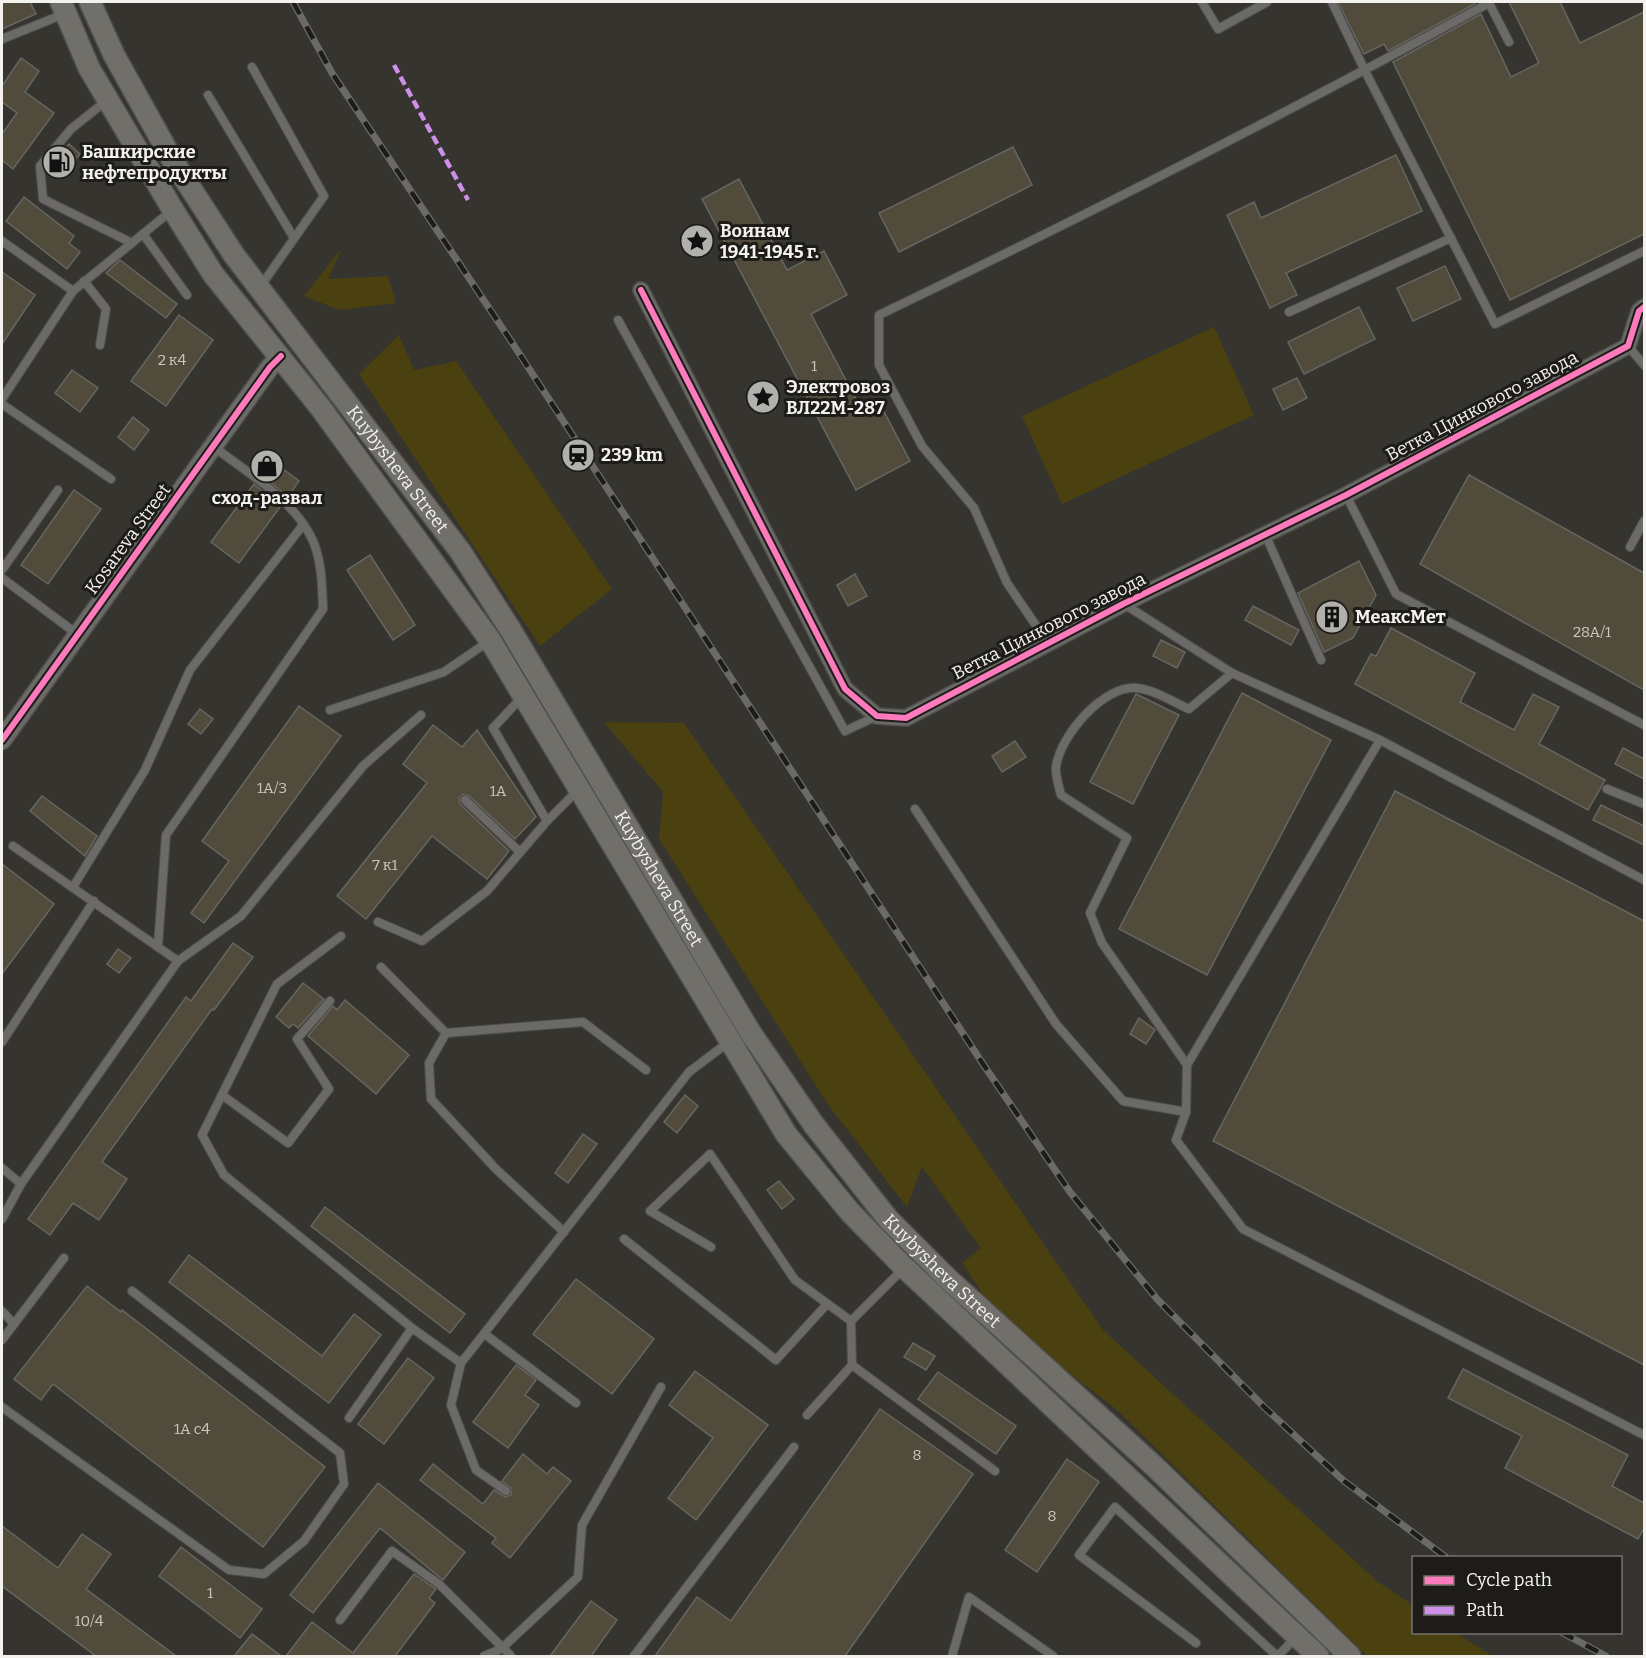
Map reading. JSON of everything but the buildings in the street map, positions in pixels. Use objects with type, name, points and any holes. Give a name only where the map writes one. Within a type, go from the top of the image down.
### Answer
[{"type":"main road","name":"Kuybysheva Street","points":[[90,2],[114,55],[173,161],[259,288],[460,551],[510,629],[750,1032],[814,1125],[888,1219],[947,1278],[1154,1466],[1350,1656]]},
{"type":"main road","name":"Kuybysheva Street","points":[[63,7],[89,68],[172,210],[213,274],[281,356],[405,519],[490,640],[786,1134],[850,1212],[904,1268],[1318,1656]]},
{"type":"main road","name":"Kosareva Street","points":[[281,356],[301,341]]},
{"type":"main road","points":[[730,1041],[750,1032]]},
{"type":"main road","points":[[1270,1612],[1286,1596]]},
{"type":"street","points":[[641,290],[845,689],[877,716]]},
{"type":"street","points":[[1628,346],[1639,311],[1644,307]]},
{"type":"street","name":"Ветка Цинкового завода","points":[[877,716],[906,718],[1123,604],[1346,495],[1628,346]]},
{"type":"street","name":"Kosareva Street","points":[[2,740],[270,367],[281,356]]},
{"type":"lane","points":[[1202,2],[1218,28],[1267,2]]},
{"type":"lane","points":[[1332,2],[1495,324],[1644,251]]},
{"type":"lane","points":[[1048,643],[1007,583],[974,508],[922,446],[879,365],[879,315],[1365,71],[1489,3],[1509,42]]},
{"type":"lane","points":[[2,39],[63,7]]},
{"type":"lane","points":[[252,67],[324,196],[259,288]]},
{"type":"lane","points":[[208,95],[294,238]]},
{"type":"lane","points":[[107,100],[71,129],[40,166],[43,199],[132,243]]},
{"type":"lane","points":[[2,399],[73,291],[172,210]]},
{"type":"lane","points":[[143,234],[187,295]]},
{"type":"lane","points":[[1288,312],[1451,238]]},
{"type":"lane","points":[[2,241],[73,291]]},
{"type":"lane","points":[[84,281],[106,309],[100,345]]},
{"type":"lane","points":[[618,320],[845,731],[877,716]]},
{"type":"lane","points":[[1628,346],[1644,365]]},
{"type":"lane","points":[[2,404],[111,479]]},
{"type":"lane","points":[[158,946],[166,834],[323,609],[322,574],[313,541],[295,512],[213,446]]},
{"type":"lane","points":[[2,570],[58,490]]},
{"type":"lane","points":[[1346,495],[1396,594],[1644,725]]},
{"type":"lane","points":[[1630,547],[1644,520]]},
{"type":"lane","points":[[74,887],[145,771],[190,670],[303,525]]},
{"type":"lane","points":[[1265,534],[1321,660]]},
{"type":"lane","points":[[2,578],[78,634]]},
{"type":"lane","points":[[1123,604],[1232,673],[1380,740],[1644,880]]},
{"type":"lane","points":[[330,710],[444,672],[490,640]]},
{"type":"lane","points":[[1187,1065],[1102,943],[1090,913],[1127,838],[1061,795],[1056,768],[1064,745],[1087,712],[1108,695],[1136,688],[1189,709],[1232,673]]},
{"type":"lane","points":[[524,695],[493,728],[547,821]]},
{"type":"lane","points":[[2,1216],[21,1184],[178,961],[241,916],[363,766],[421,715]]},
{"type":"lane","points":[[1380,740],[1187,1065],[1186,1112],[1176,1140],[1243,1229],[1644,1434]]},
{"type":"lane","points":[[378,922],[422,941],[487,891],[547,821],[580,788]]},
{"type":"lane","points":[[1607,789],[1644,804]]},
{"type":"lane","points":[[465,800],[520,852]]},
{"type":"lane","points":[[915,809],[1056,1024],[1123,1101],[1186,1112]]},
{"type":"lane","points":[[13,846],[178,961]]},
{"type":"lane","points":[[2,1042],[94,901]]},
{"type":"lane","points":[[341,936],[277,984],[202,1135],[224,1175],[412,1328],[461,1363]]},
{"type":"lane","points":[[381,968],[446,1033],[583,1022],[646,1070]]},
{"type":"lane","points":[[222,1095],[288,1143],[329,1089],[297,1039],[330,1001]]},
{"type":"lane","points":[[446,1033],[429,1063],[431,1099],[496,1169],[564,1232]]},
{"type":"lane","points":[[507,1491],[476,1470],[451,1405],[461,1363],[486,1335],[689,1072],[730,1041]]},
{"type":"lane","points":[[711,1247],[650,1211],[710,1154],[795,1280],[850,1321]]},
{"type":"lane","points":[[2,1168],[21,1184]]},
{"type":"lane","points":[[624,1239],[776,1360],[827,1304]]},
{"type":"lane","points":[[2,1340],[12,1322],[64,1258]]},
{"type":"lane","points":[[807,1415],[852,1365],[850,1321],[904,1268]]},
{"type":"lane","points":[[2,1407],[229,1570],[264,1574],[304,1541],[344,1484],[340,1453],[132,1291]]},
{"type":"lane","points":[[2,1311],[12,1322]]},
{"type":"lane","points":[[349,1418],[412,1328]]},
{"type":"lane","points":[[486,1335],[576,1403]]},
{"type":"lane","points":[[852,1365],[994,1471]]},
{"type":"lane","points":[[484,1656],[501,1649],[578,1577],[582,1525],[661,1387]]},
{"type":"lane","points":[[634,1656],[794,1447]]},
{"type":"lane","points":[[1196,1643],[1079,1555],[1115,1507],[1277,1656],[1297,1637]]},
{"type":"lane","points":[[340,1620],[392,1551],[439,1584],[501,1649],[511,1656]]},
{"type":"lane","points":[[952,1656],[969,1597],[1053,1656]]},
{"type":"shaded area","points":[[342,248],[328,279],[388,276],[396,303],[339,310],[304,296]]},
{"type":"shaded area","points":[[1214,327],[1254,415],[1062,504],[1022,416]]},
{"type":"shaded area","points":[[399,335],[414,370],[456,361],[612,589],[540,646],[359,374]]},
{"type":"shaded area","points":[[604,722],[684,723],[1103,1330],[1378,1582],[1412,1604],[1412,1634],[1458,1634],[1493,1656],[1367,1656],[1117,1410],[998,1317],[962,1263],[981,1248],[922,1167],[907,1207],[829,1106],[659,839],[663,792]]},
{"type":"railway","points":[[293,2],[332,73],[509,338],[983,1064],[1070,1192],[1157,1299],[1264,1407],[1344,1481],[1444,1556]]},
{"type":"railway","points":[[1565,1634],[1606,1656]]},
{"type":"marked path","points":[[394,65],[468,200]]},
{"type":"cycle path","points":[[641,290],[845,689],[877,716],[906,718],[1123,604],[1346,495],[1628,346],[1639,311],[1644,307]]},
{"type":"cycle path","points":[[2,740],[270,367],[281,356]]},
{"type":"place","name":"Башкирские нефтепродукты","points":[[59,162]]},
{"type":"place","name":"Воинам 1941-1945 г.","points":[[697,241]]},
{"type":"place","name":"Электровоз ВЛ22М-287","points":[[763,397]]},
{"type":"place","name":"239 km","points":[[578,455]]},
{"type":"place","name":"сход-развал","points":[[267,466]]},
{"type":"place","name":"МеаксМет","points":[[1332,617]]}]
